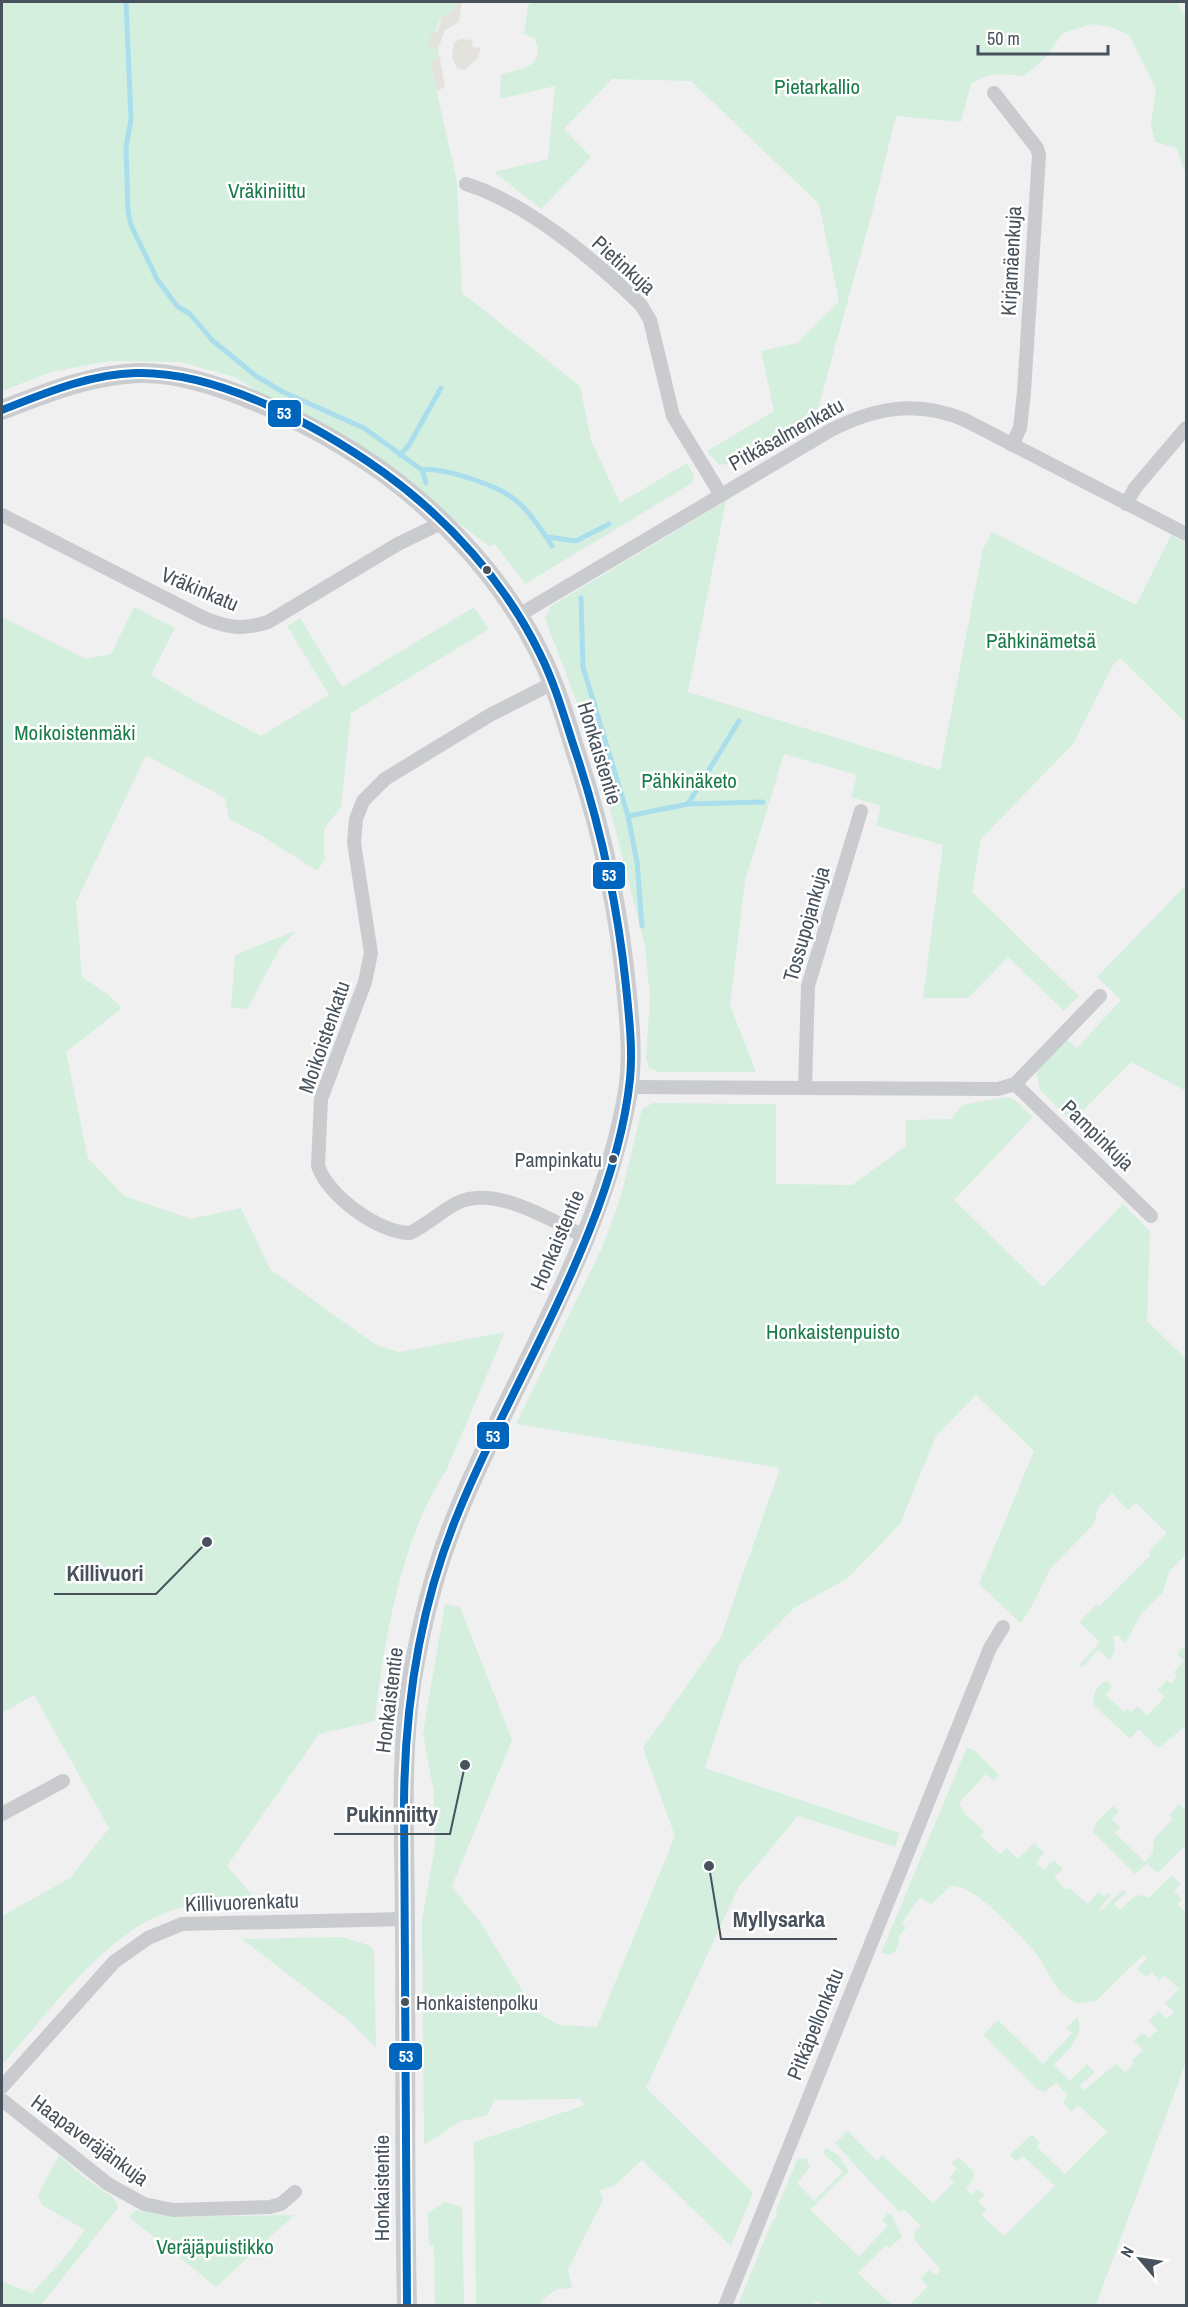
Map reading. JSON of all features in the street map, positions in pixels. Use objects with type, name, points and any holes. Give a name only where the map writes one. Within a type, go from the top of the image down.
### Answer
[{"type":"street","name":"Kirjamäenkuja","points":[[994,93],[1039,155],[1024,392],[1020,428],[1012,445]]},
{"type":"street","name":"Pietinkuja","points":[[466,184],[491,192],[526,211],[641,305],[650,320],[673,416],[721,495]]},
{"type":"street","name":"Honkaistentie","points":[[2,410],[71,384],[101,378],[140,373],[183,376],[224,388],[334,441],[378,469],[443,522],[483,565],[519,615],[553,683],[590,797],[623,946],[630,1027],[629,1087],[604,1192],[587,1238],[459,1508],[440,1558],[412,1678],[407,1724],[405,1919],[407,2306]]},
{"type":"street","name":"Pitkäsalmenkatu","points":[[519,615],[852,419],[901,407],[920,407],[953,415],[1186,534]]},
{"type":"street","points":[[1126,504],[1135,488],[1186,428]]},
{"type":"street","name":"Vräkinkatu","points":[[2,515],[204,618],[228,628],[248,629],[268,622],[398,544],[443,522]]},
{"type":"street","name":"Moikoistenkatu","points":[[553,683],[490,715],[385,779],[363,801],[356,819],[354,843],[371,953],[365,982],[321,1099],[318,1166],[322,1176],[336,1194],[387,1230],[410,1233],[457,1203],[480,1197],[511,1203],[587,1238]]},
{"type":"street","name":"Tossupojankuja","points":[[805,1087],[808,986],[861,811]]},
{"type":"street","points":[[629,1087],[998,1089],[1015,1084],[1100,996]]},
{"type":"street","name":"Pampinkuja","points":[[1015,1084],[1151,1216]]},
{"type":"street","name":"Pitkäpellonkatu","points":[[724,2306],[990,1648],[1003,1627]]},
{"type":"street","points":[[2,1814],[63,1781]]},
{"type":"street","name":"Killivuorenkatu","points":[[2,2087],[114,1962],[130,1949],[164,1929],[200,1922],[405,1919]]},
{"type":"street","name":"Haapaveräjänkuja","points":[[2,2100],[108,2184],[144,2204],[173,2210],[270,2207],[281,2204],[295,2192]]},
{"type":"green space","name":"Vräkiniittu","points":[[2,2],[458,2],[451,12],[440,20],[430,46],[438,49],[439,54],[434,62],[430,62],[457,181],[462,293],[580,386],[591,440],[620,503],[687,463],[694,476],[692,483],[525,584],[495,544],[490,547],[444,512],[235,377],[180,362],[110,361],[51,372],[2,391]]},
{"type":"green space","name":"Pietarkallio","points":[[533,2],[1178,2],[1180,9],[1186,14],[1186,176],[1177,148],[1155,142],[1151,124],[1156,88],[1129,35],[1114,28],[1092,24],[1063,33],[1044,59],[1024,76],[1003,74],[977,80],[971,84],[961,122],[896,116],[818,409],[727,464],[719,465],[707,451],[774,411],[761,351],[797,343],[839,301],[819,204],[691,81],[612,79],[564,129],[591,157],[541,209],[494,172],[548,159],[555,86],[500,99],[501,74],[531,65],[538,55],[534,38],[524,34],[528,5]]},
{"type":"green space","points":[[726,501],[688,692],[940,770],[983,549],[992,532],[1136,605],[1171,535],[1186,543],[1186,723],[1120,658],[1113,665],[1073,744],[981,839],[972,892],[1079,996],[1064,1011],[1008,957],[968,998],[923,998],[943,845],[876,826],[881,806],[851,797],[857,775],[784,754],[745,881],[730,1005],[756,1072],[659,1072],[649,1068],[646,1058],[650,998],[645,946],[604,785],[577,703],[545,618],[551,606]]},
{"type":"green space","name":"Moikoistenmäki","points":[[134,607],[175,628],[151,675],[261,736],[329,695],[287,626],[300,618],[342,687],[474,607],[489,629],[351,713],[341,807],[324,829],[326,858],[317,871],[264,837],[229,819],[225,798],[146,755],[76,902],[82,977],[110,996],[122,1008],[66,1052],[88,1158],[124,1196],[191,1219],[241,1208],[270,1269],[376,1345],[399,1352],[505,1332],[446,1471],[417,1526],[406,1558],[389,1625],[375,1721],[319,1734],[227,1866],[263,1907],[215,1905],[186,1907],[159,1915],[133,1930],[84,1971],[2,2065],[2,1916],[70,1878],[109,1828],[34,1695],[2,1713],[2,617],[86,659],[111,654]]},
{"type":"green space","points":[[1186,885],[1186,1091],[1131,1062],[1072,1122],[1040,1090],[1036,1071],[1066,1039],[1077,1048],[1121,1000],[1097,977]]},
{"type":"green space","points":[[294,933],[280,948],[247,1009],[231,1008],[235,955]]},
{"type":"green space","name":"Honkaistenpuisto","points":[[1007,1097],[1015,1100],[1033,1117],[954,1200],[1043,1287],[1123,1204],[1150,1231],[1147,1321],[1186,1359],[1186,1554],[1169,1572],[1163,1592],[1141,1614],[1125,1644],[1118,1635],[1113,1636],[1115,1650],[1110,1660],[1098,1650],[1082,1668],[1079,1665],[1100,1642],[1079,1622],[1097,1604],[1100,1606],[1151,1555],[1148,1552],[1167,1533],[1136,1503],[1128,1510],[1112,1493],[1098,1508],[1094,1524],[1050,1569],[1028,1613],[1020,1623],[979,1584],[1034,1451],[976,1395],[936,1436],[900,1524],[848,1578],[794,1608],[739,1665],[705,1768],[900,1833],[895,1847],[798,1816],[738,1888],[646,2088],[753,2193],[731,2246],[642,2160],[614,2186],[600,2190],[603,2200],[568,2269],[572,2288],[557,2289],[541,2301],[541,2305],[476,2305],[474,2142],[585,2105],[580,2099],[494,2100],[488,2115],[459,2122],[424,2145],[422,1920],[435,1847],[434,1793],[423,1733],[445,1604],[460,1607],[512,1740],[452,1886],[482,1925],[535,2011],[559,2025],[597,2027],[675,1836],[643,1748],[721,1637],[780,1468],[516,1424],[602,1248],[621,1196],[642,1109],[653,1103],[776,1104],[776,1184],[852,1185],[906,1146],[906,1120],[951,1119],[962,1105]]},
{"type":"green space","points":[[1186,1644],[1186,1726],[1158,1748],[1139,1729],[1130,1739],[1095,1706],[1093,1701],[1095,1691],[1107,1681],[1112,1687],[1105,1694],[1124,1712],[1128,1709],[1131,1712],[1137,1706],[1147,1715],[1165,1697],[1158,1690],[1167,1680],[1171,1683],[1177,1677],[1174,1672],[1184,1661],[1177,1654]]},
{"type":"green space","points":[[967,1747],[974,1750],[999,1775],[994,1781],[986,1774],[959,1803],[965,1814],[984,1831],[981,1836],[1000,1854],[1007,1848],[1018,1859],[1034,1843],[1044,1853],[1036,1863],[1044,1870],[1054,1860],[1063,1869],[1054,1877],[1066,1890],[1069,1888],[1088,1904],[1098,1892],[1104,1897],[1108,1893],[1111,1895],[1099,1909],[1101,1911],[1122,1890],[1127,1892],[1114,1904],[1120,1910],[1137,1896],[1149,1898],[1172,1875],[1181,1884],[1174,1891],[1182,1899],[1178,1904],[1186,1913],[1186,2062],[1096,2305],[909,2305],[928,2286],[921,2279],[928,2270],[937,2275],[941,2270],[914,2239],[915,2231],[921,2226],[905,2210],[899,2211],[835,2143],[848,2131],[877,2161],[882,2155],[933,2203],[954,2182],[950,2177],[957,2169],[951,2163],[959,2157],[974,2172],[974,2178],[966,2189],[971,2195],[978,2189],[984,2195],[978,2201],[986,2210],[981,2215],[1004,2236],[1055,2186],[1023,2156],[1016,2162],[1010,2155],[1032,2134],[1040,2143],[1037,2147],[1065,2174],[1107,2132],[1078,2105],[1071,2112],[1063,2102],[1068,2095],[1056,2083],[1045,2092],[1038,2090],[983,2035],[998,2020],[1043,2064],[1072,2033],[1066,2028],[1077,2017],[1079,2030],[1077,2036],[1069,2049],[1054,2065],[1070,2081],[1087,2064],[1095,2072],[1079,2086],[1084,2090],[1116,2064],[1125,2072],[1133,2064],[1131,2061],[1143,2050],[1134,2041],[1142,2033],[1149,2038],[1158,2030],[1149,2021],[1158,2011],[1167,2019],[1174,2012],[1165,2003],[1179,1989],[1165,1976],[1159,1980],[1152,1972],[1146,1977],[1137,1969],[1147,1959],[1143,1955],[1096,2001],[1076,2003],[1055,1985],[1039,1957],[995,1911],[972,1893],[961,1888],[951,1886],[931,1904],[920,1897],[902,1923],[906,1928],[899,1936],[896,1950],[889,1955],[881,1953]]},
{"type":"green space","points":[[1179,1804],[1184,1809],[1186,1806],[1186,1845],[1158,1873],[1147,1864],[1135,1874],[1093,1832],[1096,1823],[1113,1806],[1119,1811],[1112,1819],[1120,1827],[1115,1833],[1145,1862],[1153,1852],[1153,1840],[1173,1819],[1169,1815]]},
{"type":"green space","points":[[342,1937],[368,1945],[374,1950],[376,2048],[348,2020],[242,1939]]},
{"type":"green space","points":[[826,2148],[839,2156],[849,2171],[810,2210],[859,2256],[888,2226],[882,2220],[888,2213],[891,2214],[902,2237],[889,2248],[886,2245],[858,2273],[892,2305],[822,2305],[817,2301],[812,2305],[738,2305],[773,2219],[775,2221],[777,2208],[798,2158],[807,2159],[810,2167],[797,2183],[814,2201],[843,2172],[823,2153]]},
{"type":"green space","points":[[59,2155],[86,2179],[114,2198],[118,2208],[41,2305],[2,2305],[3,2282],[32,2293],[66,2256],[85,2230],[42,2205],[38,2195]]},
{"type":"green space","points":[[445,2202],[462,2207],[464,2305],[435,2305],[434,2245],[429,2245],[428,2213]]},
{"type":"green space","name":"Veräjäpuistikko","points":[[136,2210],[176,2217],[294,2215],[216,2287],[129,2217]]},
{"type":"sand","points":[[458,2],[462,2],[459,22],[445,30],[438,49],[429,46],[429,37],[438,30],[442,16],[451,12]]},
{"type":"sand","points":[[460,39],[473,40],[472,47],[481,48],[477,59],[464,70],[457,69],[452,57],[454,43]]},
{"type":"sand","points":[[439,54],[445,86],[437,92],[430,61],[434,62]]},
{"type":"waterway","points":[[126,2],[131,119],[126,148],[128,212],[131,225],[157,279],[177,306],[190,314],[212,340],[256,376],[283,392],[364,428],[422,470],[442,471],[467,477],[492,486],[510,496],[528,512],[552,546]]},
{"type":"waterway","points":[[400,455],[409,445],[441,388]]},
{"type":"waterway","points":[[422,470],[426,483]]},
{"type":"waterway","points":[[547,537],[576,541],[609,524]]},
{"type":"waterway","points":[[581,598],[583,667],[628,816],[637,862],[642,926]]},
{"type":"waterway","points":[[688,804],[739,721]]},
{"type":"waterway","points":[[628,816],[688,804],[763,802]]},
{"type":"transit line","name":"53","points":[[2,410],[68,386],[119,374],[168,375],[200,381],[266,404],[298,420],[357,454],[407,490],[452,531],[473,554],[492,577],[526,627],[546,667],[561,706],[587,787],[608,871],[623,957],[631,1045],[630,1079],[621,1134],[605,1189],[584,1244],[482,1460],[445,1546],[417,1654],[408,1727],[404,1802],[407,2306]]},
{"type":"place","name":"Pampinkatu","points":[[613,1159]]},
{"type":"place","name":"Killivuori","points":[[207,1542]]},
{"type":"place","name":"Pukinniitty","points":[[465,1765]]},
{"type":"place","name":"Myllysarka","points":[[709,1866]]},
{"type":"place","name":"Honkaistenpolku","points":[[405,2002]]},
{"type":"park label","name":"Pähkinämetsä","points":[[1041,640]]},
{"type":"park label","name":"Pähkinäketo","points":[[689,780]]}]
